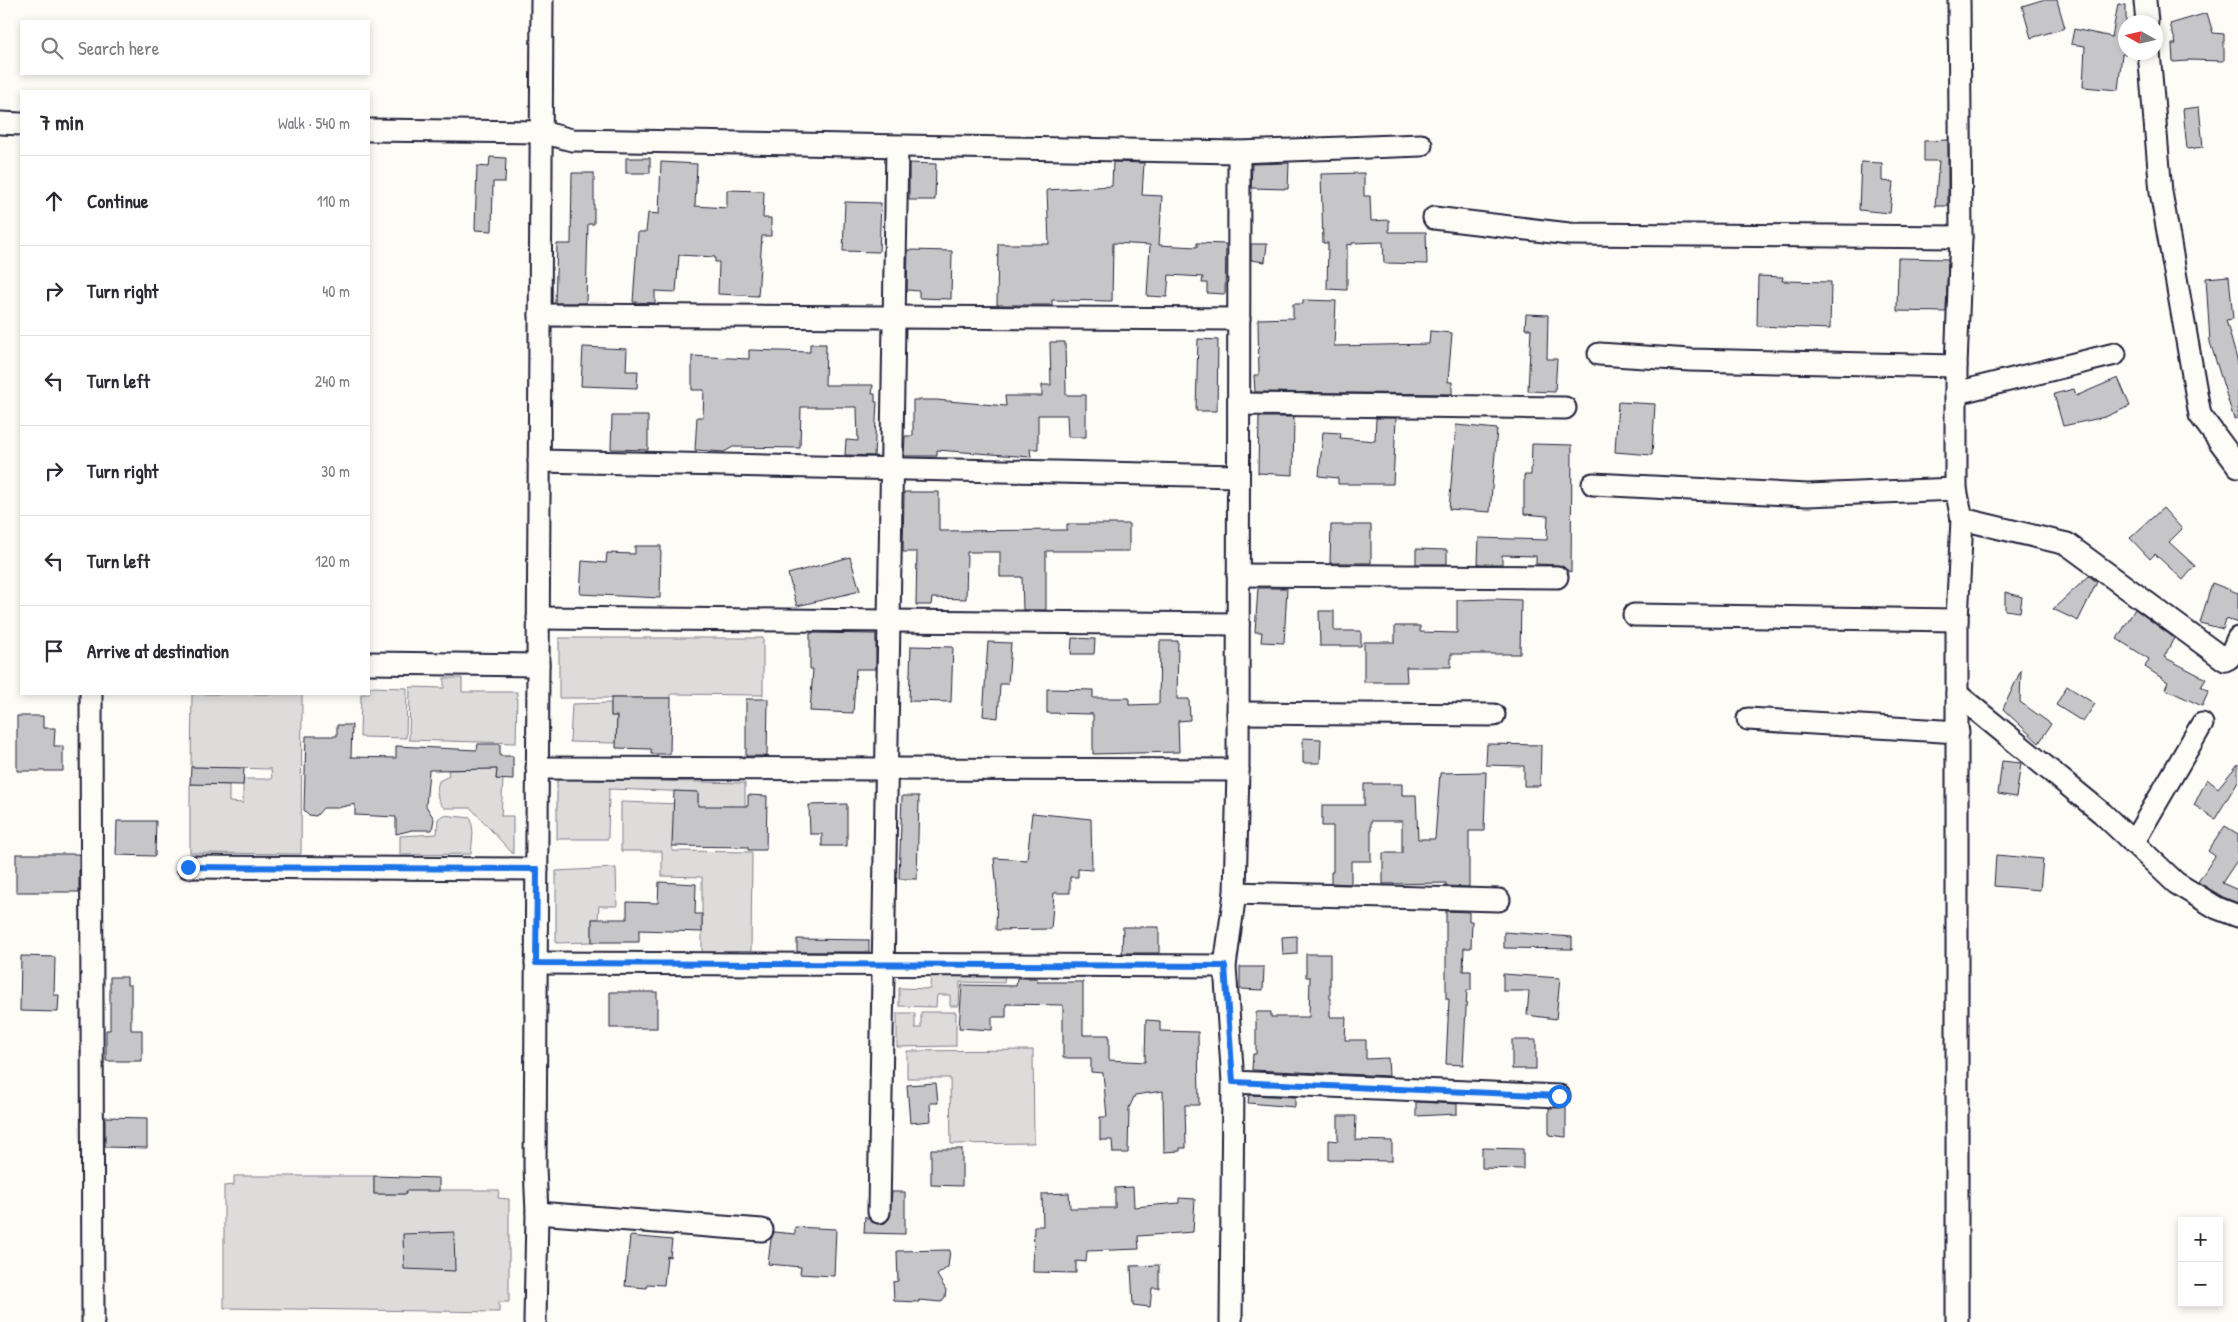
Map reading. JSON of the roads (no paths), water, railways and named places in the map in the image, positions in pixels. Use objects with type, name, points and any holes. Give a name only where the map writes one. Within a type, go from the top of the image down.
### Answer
[{"type":"street","points":[[535,1322],[538,1213],[535,1167],[542,0]]},
{"type":"street","points":[[1957,1322],[1957,694],[1962,519],[1956,489],[1956,366],[1961,237],[1959,0]]},
{"type":"street","points":[[2145,0],[2146,15]]},
{"type":"street","points":[[2151,60],[2161,192],[2200,415],[2238,466]]},
{"type":"street","points":[[0,123],[20,124]]},
{"type":"street","points":[[370,130],[541,132],[572,140],[1239,152],[1421,145]]},
{"type":"street","points":[[879,1212],[897,147]]},
{"type":"street","points":[[1231,1322],[1233,1082],[1225,966],[1235,893],[1238,770],[1239,152]]},
{"type":"street","points":[[1434,218],[1569,234],[1961,237]]},
{"type":"street","points":[[540,314],[1239,319]]},
{"type":"street","points":[[1599,354],[1690,360],[1956,366]]},
{"type":"street","points":[[1956,393],[2115,354]]},
{"type":"street","points":[[1239,404],[1565,408]]},
{"type":"street","points":[[539,461],[1238,476]]},
{"type":"street","points":[[1593,484],[1808,495],[1956,489]]},
{"type":"street","points":[[1962,519],[2067,544],[2226,660],[2229,658],[2238,638]]},
{"type":"street","points":[[1238,576],[1557,577]]},
{"type":"street","points":[[1634,615],[1958,620]]},
{"type":"street","points":[[538,618],[1238,624]]},
{"type":"street","points":[[370,663],[538,665]]},
{"type":"street","points":[[1957,694],[2060,777],[2176,883],[2217,908],[2238,916]]},
{"type":"street","points":[[91,695],[93,1322]]},
{"type":"street","points":[[1238,713],[1494,715]]},
{"type":"street","points":[[1748,719],[1958,732]]},
{"type":"street","points":[[2133,843],[2202,724]]},
{"type":"street","points":[[537,768],[1238,770]]},
{"type":"street","points":[[188,867],[537,869]]},
{"type":"street","points":[[1235,893],[1500,900]]},
{"type":"street","points":[[536,963],[1225,966]]},
{"type":"street","points":[[1233,1082],[1559,1096]]},
{"type":"street","points":[[538,1213],[762,1230]]}]
